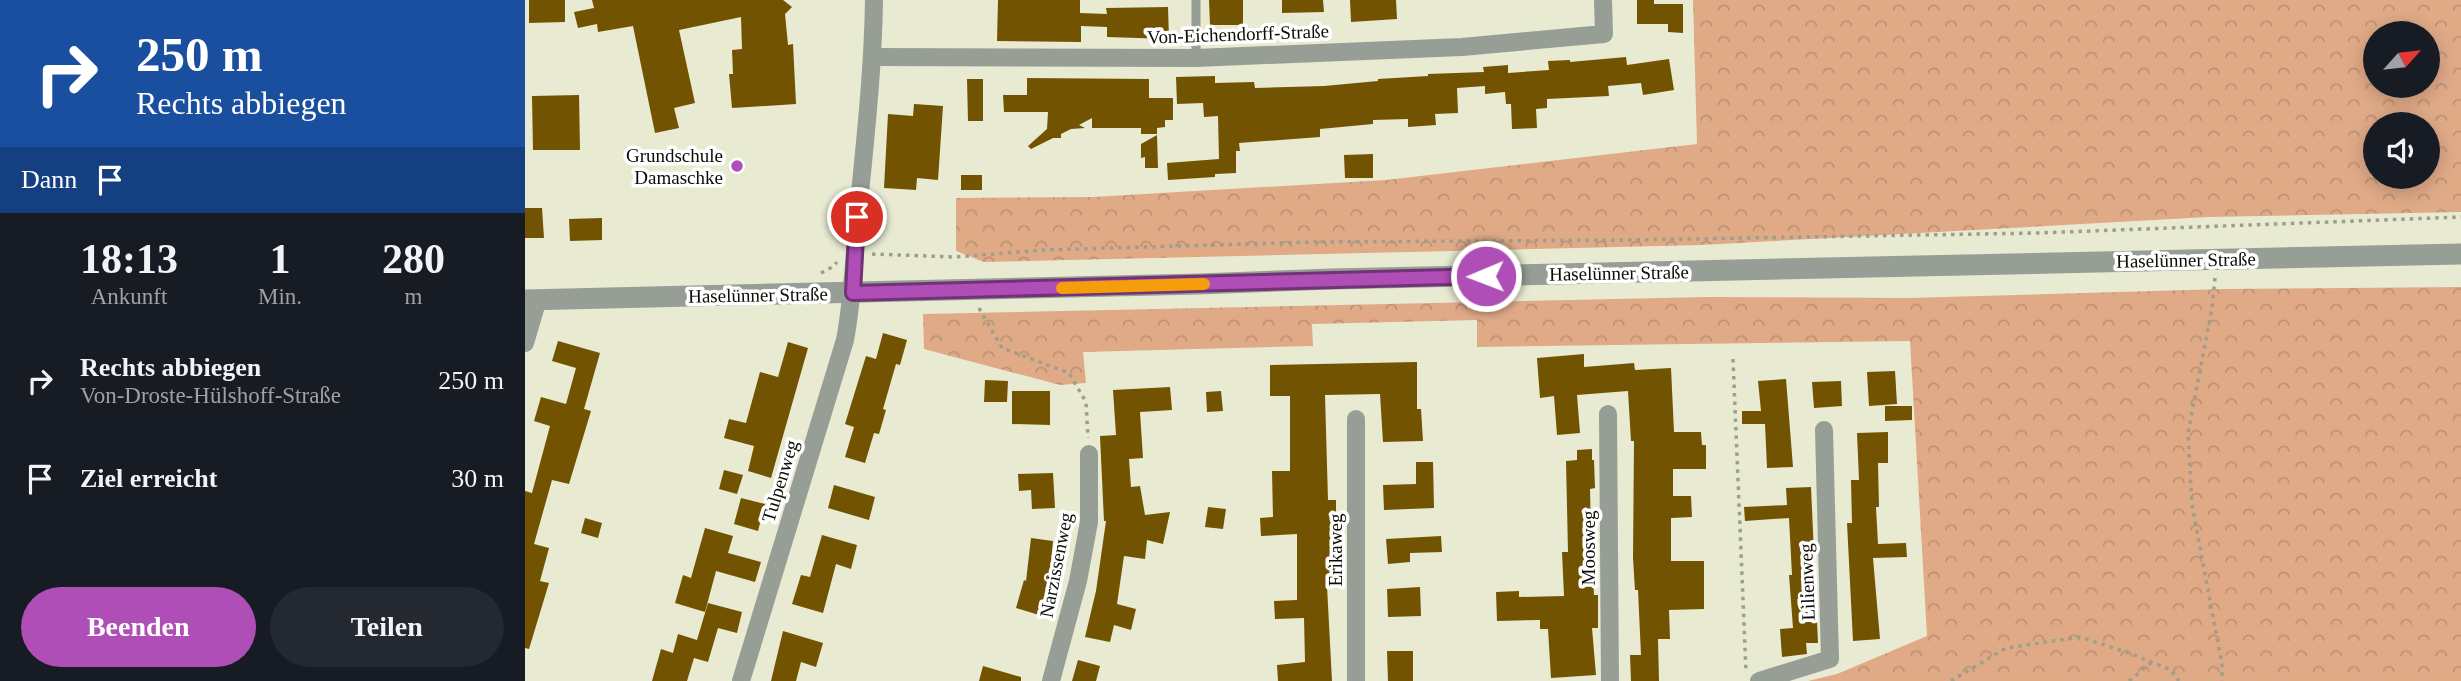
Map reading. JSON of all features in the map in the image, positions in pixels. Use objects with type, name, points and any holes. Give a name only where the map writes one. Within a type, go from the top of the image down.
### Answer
[{"type":"street","name":"Tulpenweg","points":[[741,681],[845,340],[853,293],[855,244],[873,57],[874,0]]},
{"type":"street","name":"Von-Eichendorff-Straße","points":[[873,57],[1196,58],[1461,47],[1604,34],[1604,0]]},
{"type":"street","name":"Haselünner Straße","points":[[531,299],[2461,254]]},
{"type":"street","points":[[525,343],[531,299]]},
{"type":"street","name":"Moosweg","points":[[1608,414],[1610,681]]},
{"type":"street","name":"Erikaweg","points":[[1356,419],[1356,681]]},
{"type":"street","name":"Lilienweg","points":[[1759,681],[1830,659],[1824,430]]},
{"type":"street","name":"Narzissenweg","points":[[1051,681],[1079,581],[1087,534],[1089,454]]},
{"type":"lane","points":[[1196,0],[1196,58]]},
{"type":"path","points":[[874,254],[955,257],[1044,250],[1315,242],[2038,233],[2461,217]]},
{"type":"path","points":[[2215,278],[2213,308],[2187,433],[2192,505],[2223,681]]},
{"type":"path","points":[[977,304],[1002,348],[1069,373],[1086,402],[1089,454]]},
{"type":"path","points":[[1733,359],[1746,681]]},
{"type":"path","points":[[1951,681],[2006,648],[2080,637],[2171,670],[2179,681]]},
{"type":"path","points":[[2129,681],[2152,662]]},
{"type":"green space","points":[[1693,0],[2461,0],[2461,212],[2209,217],[1701,245],[984,262],[956,251],[956,198],[1093,197],[1386,180],[1697,144]]},
{"type":"green space","points":[[2461,287],[2461,681],[1808,681],[1837,674],[1927,636],[1910,341],[1477,347],[1477,320],[1312,324],[1313,346],[1083,352],[1086,383],[1060,385],[924,349],[923,314],[1706,297],[1908,298],[2223,289]]},
{"type":"building","points":[[529,0],[565,0],[565,22],[529,23]]},
{"type":"building","name":"Grundschule Damaschke","points":[[592,0],[783,0],[792,7],[785,14],[788,45],[793,44],[796,104],[732,108],[729,74],[733,74],[732,50],[742,49],[741,17],[679,30],[695,103],[674,108],[679,128],[655,133],[633,26],[598,32],[597,24],[578,28],[574,12],[594,8]]},
{"type":"building","points":[[998,0],[1080,0],[1080,13],[1107,14],[1106,8],[1168,7],[1169,39],[1107,37],[1107,27],[1081,26],[1081,42],[997,41]]},
{"type":"building","points":[[1209,0],[1243,0],[1243,25],[1210,25]]},
{"type":"building","points":[[1282,0],[1323,0],[1324,12],[1282,13]]},
{"type":"building","points":[[1350,0],[1396,0],[1397,19],[1351,22]]},
{"type":"building","points":[[1637,0],[1654,0],[1654,4],[1683,4],[1683,33],[1668,32],[1668,24],[1637,24]]},
{"type":"building","points":[[1626,57],[1627,65],[1669,59],[1674,90],[1643,95],[1641,83],[1608,86],[1609,96],[1547,99],[1547,108],[1536,109],[1537,128],[1512,129],[1511,104],[1506,104],[1505,92],[1485,94],[1485,86],[1457,88],[1458,113],[1435,114],[1436,125],[1408,127],[1408,119],[1373,120],[1373,124],[1320,129],[1320,137],[1239,143],[1240,151],[1236,151],[1236,173],[1168,180],[1167,163],[1219,159],[1218,116],[1204,117],[1203,103],[1177,104],[1176,77],[1215,76],[1215,83],[1254,82],[1255,88],[1324,86],[1428,74],[1484,72],[1483,67],[1508,65],[1508,73],[1549,70],[1548,61],[1570,62]]},
{"type":"building","points":[[1027,78],[1149,79],[1149,98],[1173,98],[1173,120],[1165,120],[1165,127],[1157,128],[1157,134],[1141,134],[1141,128],[1092,128],[1092,118],[1079,125],[1085,128],[1071,129],[1061,134],[1061,138],[1053,138],[1031,149],[1028,146],[1047,129],[1048,112],[1004,112],[1003,95],[1027,95]]},
{"type":"building","points":[[967,79],[983,79],[983,121],[968,121]]},
{"type":"building","points":[[579,95],[580,150],[533,150],[532,96]]},
{"type":"building","points":[[914,104],[943,106],[938,180],[917,178],[916,190],[884,188],[888,114],[913,116]]},
{"type":"building","points":[[1157,135],[1158,168],[1145,168],[1145,157],[1141,158],[1141,144]]},
{"type":"building","points":[[1373,154],[1373,178],[1345,178],[1344,155]]},
{"type":"building","points":[[961,175],[982,175],[982,190],[961,190]]},
{"type":"building","points":[[525,208],[542,208],[544,238],[525,238]]},
{"type":"building","points":[[602,218],[602,240],[570,241],[569,219]]},
{"type":"building","points":[[883,333],[907,340],[900,365],[896,364],[879,434],[874,433],[865,463],[845,457],[854,427],[845,424],[866,356],[876,359]]},
{"type":"building","points":[[558,341],[600,353],[584,409],[591,411],[569,484],[552,480],[534,544],[549,548],[540,581],[549,583],[529,649],[525,648],[525,491],[532,493],[550,426],[534,421],[541,397],[566,404],[576,368],[552,361]]},
{"type":"building","points":[[788,342],[808,348],[771,478],[748,471],[754,446],[724,438],[729,419],[746,423],[760,372],[778,377]]},
{"type":"building","points":[[1584,354],[1584,367],[1634,363],[1635,370],[1671,368],[1674,432],[1701,432],[1702,445],[1706,445],[1706,469],[1673,469],[1673,496],[1691,496],[1692,517],[1671,518],[1671,561],[1704,561],[1704,609],[1669,610],[1670,639],[1658,639],[1659,681],[1631,681],[1630,655],[1641,655],[1638,590],[1635,590],[1633,558],[1634,441],[1631,441],[1628,391],[1577,395],[1580,433],[1557,435],[1554,396],[1540,398],[1537,358]]},
{"type":"building","points":[[1417,362],[1417,409],[1421,409],[1423,441],[1383,442],[1380,394],[1325,395],[1328,500],[1336,500],[1336,567],[1331,567],[1332,586],[1327,586],[1332,681],[1278,681],[1277,665],[1305,662],[1304,618],[1275,619],[1274,601],[1297,600],[1297,534],[1261,536],[1260,518],[1273,517],[1272,471],[1290,471],[1290,396],[1270,396],[1270,365]]},
{"type":"building","points":[[1895,371],[1897,404],[1869,406],[1867,372]]},
{"type":"building","points":[[1786,379],[1793,467],[1767,468],[1765,424],[1742,424],[1742,411],[1761,411],[1758,381]]},
{"type":"building","points":[[985,380],[1008,381],[1007,402],[984,402]]},
{"type":"building","points":[[1841,381],[1842,406],[1814,408],[1812,382]]},
{"type":"building","points":[[1170,387],[1172,410],[1140,412],[1143,458],[1129,459],[1131,487],[1140,486],[1145,515],[1170,512],[1163,544],[1147,540],[1145,559],[1124,556],[1117,604],[1136,609],[1131,630],[1114,625],[1110,642],[1085,637],[1096,591],[1106,521],[1100,436],[1116,435],[1113,390]]},
{"type":"building","points":[[1012,391],[1050,391],[1050,425],[1012,424]]},
{"type":"building","points":[[1221,391],[1223,411],[1207,412],[1206,392]]},
{"type":"building","points":[[1885,406],[1912,406],[1912,420],[1885,421]]},
{"type":"building","points":[[1888,432],[1888,463],[1878,463],[1878,544],[1906,543],[1907,557],[1873,558],[1880,639],[1853,641],[1847,523],[1852,523],[1851,480],[1859,480],[1857,433]]},
{"type":"building","points":[[1592,449],[1595,488],[1590,489],[1591,537],[1594,595],[1598,595],[1598,628],[1592,628],[1596,675],[1551,678],[1548,629],[1540,629],[1540,620],[1497,621],[1496,592],[1519,591],[1519,597],[1564,596],[1562,552],[1568,552],[1566,461],[1577,460],[1577,450]]},
{"type":"building","points":[[1416,462],[1433,462],[1434,508],[1384,510],[1383,485],[1416,484]]},
{"type":"building","points":[[724,470],[743,475],[737,494],[719,489]]},
{"type":"building","points":[[1053,473],[1055,508],[1032,509],[1031,490],[1019,491],[1018,474]]},
{"type":"building","points":[[834,485],[875,497],[869,520],[828,508]]},
{"type":"building","points":[[1811,487],[1818,643],[1806,643],[1807,654],[1782,657],[1780,629],[1793,628],[1789,518],[1745,521],[1744,507],[1787,505],[1786,488]]},
{"type":"building","points":[[741,498],[765,504],[758,531],[734,524]]},
{"type":"building","points":[[1208,507],[1226,509],[1223,529],[1205,527]]},
{"type":"building","points":[[585,518],[602,523],[598,538],[581,533]]},
{"type":"building","points":[[705,528],[733,536],[728,553],[761,562],[755,582],[716,571],[705,612],[675,603],[683,575],[691,578]]},
{"type":"building","points":[[822,535],[857,545],[851,569],[836,564],[823,613],[792,604],[801,575],[810,577]]},
{"type":"building","points":[[1441,536],[1442,552],[1410,553],[1410,562],[1388,564],[1386,539]]},
{"type":"building","points":[[1031,538],[1053,541],[1049,583],[1039,615],[1016,608],[1024,580],[1026,581]]},
{"type":"building","points":[[1420,587],[1421,616],[1388,617],[1387,589]]},
{"type":"building","points":[[708,603],[742,612],[737,633],[718,628],[708,662],[694,658],[687,681],[652,681],[661,649],[673,653],[678,634],[697,640]]},
{"type":"building","points":[[783,631],[823,643],[816,667],[801,662],[796,681],[771,681]]},
{"type":"building","points":[[1387,651],[1413,651],[1413,681],[1388,681]]},
{"type":"building","points":[[1078,660],[1100,666],[1096,681],[1072,681]]},
{"type":"building","points":[[983,666],[1021,677],[1021,681],[979,681]]},
{"type":"slow traffic","points":[[1062,288],[1204,284]]},
{"type":"place","name":"Grundschule Damaschke","points":[[737,166]]},
{"type":"route","points":[[857,217],[853,293],[1486,276]]}]
